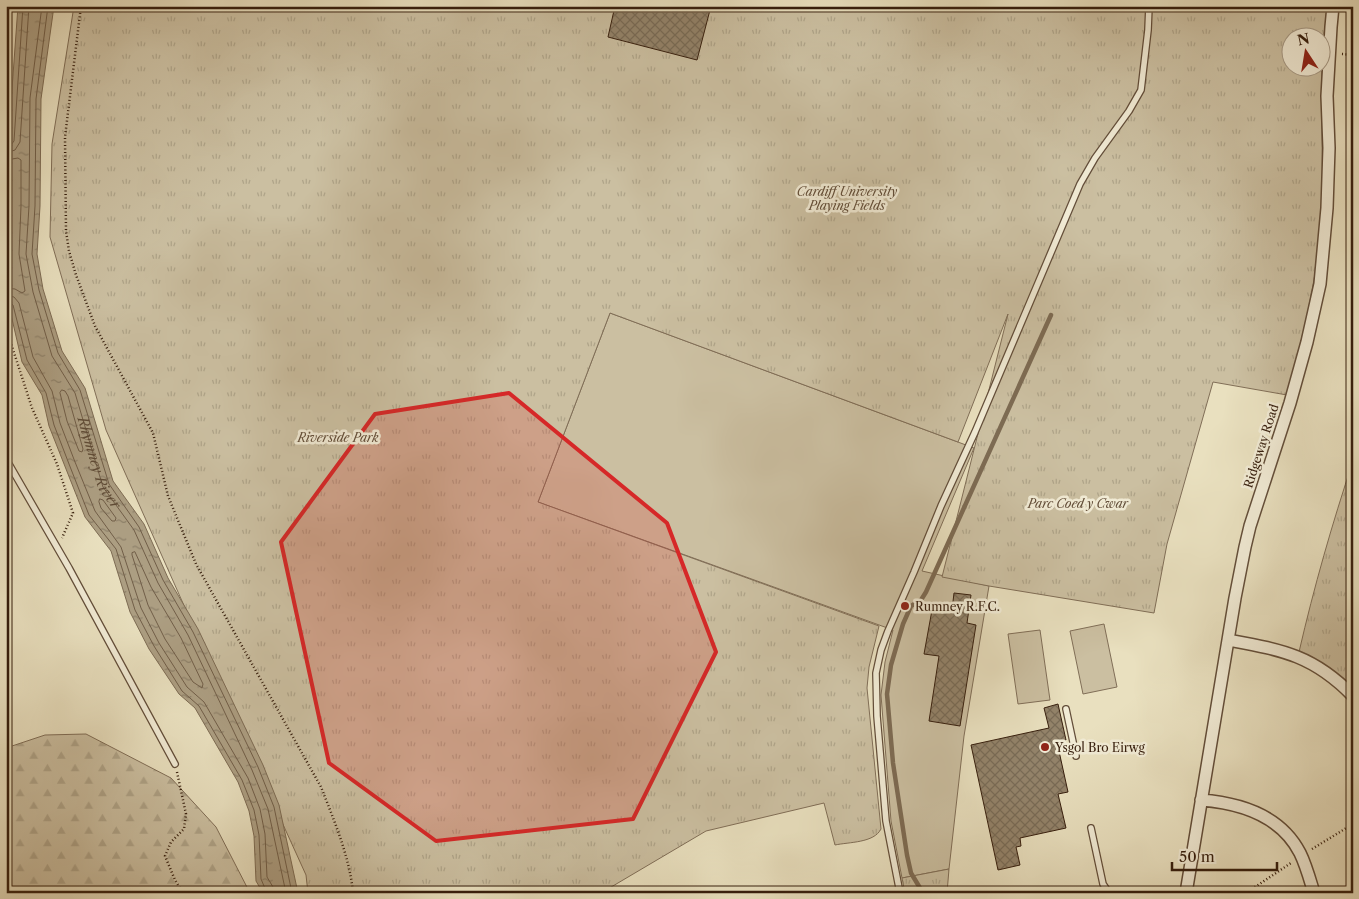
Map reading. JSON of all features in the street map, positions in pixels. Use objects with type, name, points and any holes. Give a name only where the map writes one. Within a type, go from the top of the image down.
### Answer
[{"type":"street","name":"Ridgeway Road","points":[[1186,893],[1240,571],[1250,526],[1290,403],[1307,342],[1320,284],[1327,208],[1329,148],[1327,96],[1334,6]]},
{"type":"street","points":[[1228,640],[1276,649],[1295,655],[1326,673],[1353,696]]},
{"type":"street","points":[[1201,800],[1240,806],[1262,816],[1286,834],[1294,842],[1301,856],[1314,893]]},
{"type":"lane","points":[[900,893],[886,821],[876,716],[876,673],[881,650],[1080,184],[1095,158],[1129,111],[1141,90],[1146,56],[1149,6]]},
{"type":"lane","points":[[6,459],[58,548],[175,764]]},
{"type":"lane","points":[[1066,709],[1076,756]]},
{"type":"lane","points":[[1090,828],[1103,884],[1109,893]]},
{"type":"path","points":[[81,6],[65,137],[66,231],[76,276],[95,326],[153,433],[168,496],[196,564],[321,787],[348,864],[354,893]]},
{"type":"path","points":[[6,328],[32,408],[57,464],[73,513],[58,548]]},
{"type":"path","points":[[175,764],[186,814],[184,829],[171,842],[165,856],[175,880],[184,893]]},
{"type":"path","points":[[1246,893],[1353,824]]},
{"type":"highlighted area","points":[[509,393],[667,523],[716,652],[633,819],[436,841],[329,763],[281,542],[375,414]]},
{"type":"green space","points":[[74,6],[1328,6],[1325,28],[1282,28],[1282,78],[1323,78],[1321,228],[1315,276],[1287,395],[1213,382],[1167,544],[1154,613],[942,577],[1008,314],[958,442],[610,313],[538,502],[879,626],[869,667],[867,688],[881,829],[873,837],[835,845],[824,803],[706,831],[601,893],[308,893],[306,875],[106,430],[50,237],[52,144]]},
{"type":"green space","name":"Rumney R.F.C.","points":[[610,313],[974,448],[922,571],[989,586],[964,736],[949,869],[902,878],[891,821],[881,695],[885,662],[893,630],[538,502]]},
{"type":"green space","points":[[1353,461],[1353,689],[1311,657],[1299,652],[1324,556]]},
{"type":"green space","points":[[1104,624],[1117,687],[1083,694],[1070,631]]},
{"type":"green space","points":[[1040,630],[1050,700],[1018,704],[1008,634]]},
{"type":"green space","points":[[86,734],[171,778],[216,827],[250,893],[6,893],[6,748],[45,735]]},
{"type":"green space","points":[[949,869],[947,893],[905,893],[902,878]]},
{"type":"water","name":"Rhymney River","points":[[18,6],[54,6],[41,99],[40,206],[37,254],[43,289],[62,351],[85,388],[113,481],[144,524],[168,578],[198,629],[263,765],[279,805],[298,893],[263,893],[256,881],[254,836],[249,811],[238,782],[195,708],[179,694],[149,649],[130,612],[111,551],[85,517],[49,426],[42,395],[22,362],[6,293],[6,172]]},
{"type":"building","points":[[615,6],[711,6],[697,60],[608,37]]},
{"type":"building","points":[[954,593],[971,595],[967,623],[976,625],[960,726],[929,721],[939,656],[924,654],[932,610],[952,610]]},
{"type":"building","points":[[1058,704],[1066,740],[1057,742],[1068,792],[1058,794],[1066,828],[1020,838],[1021,846],[1016,847],[1020,865],[998,870],[971,745],[1049,728],[1044,708]]},
{"type":"waterway","points":[[923,893],[911,873],[893,763],[887,694],[891,665],[903,624],[911,606],[921,600],[926,592],[1051,315]]},
{"type":"place","name":"Rumney R.F.C.","points":[[905,606]]},
{"type":"place","name":"Ysgol Bro Eirwg","points":[[1045,747]]},
{"type":"park label","name":"Cardiff University Playing Fields","points":[[847,198]]},
{"type":"park label","name":"Riverside Park","points":[[338,437]]},
{"type":"park label","name":"Parc Coed y Cwar","points":[[1078,503]]}]
